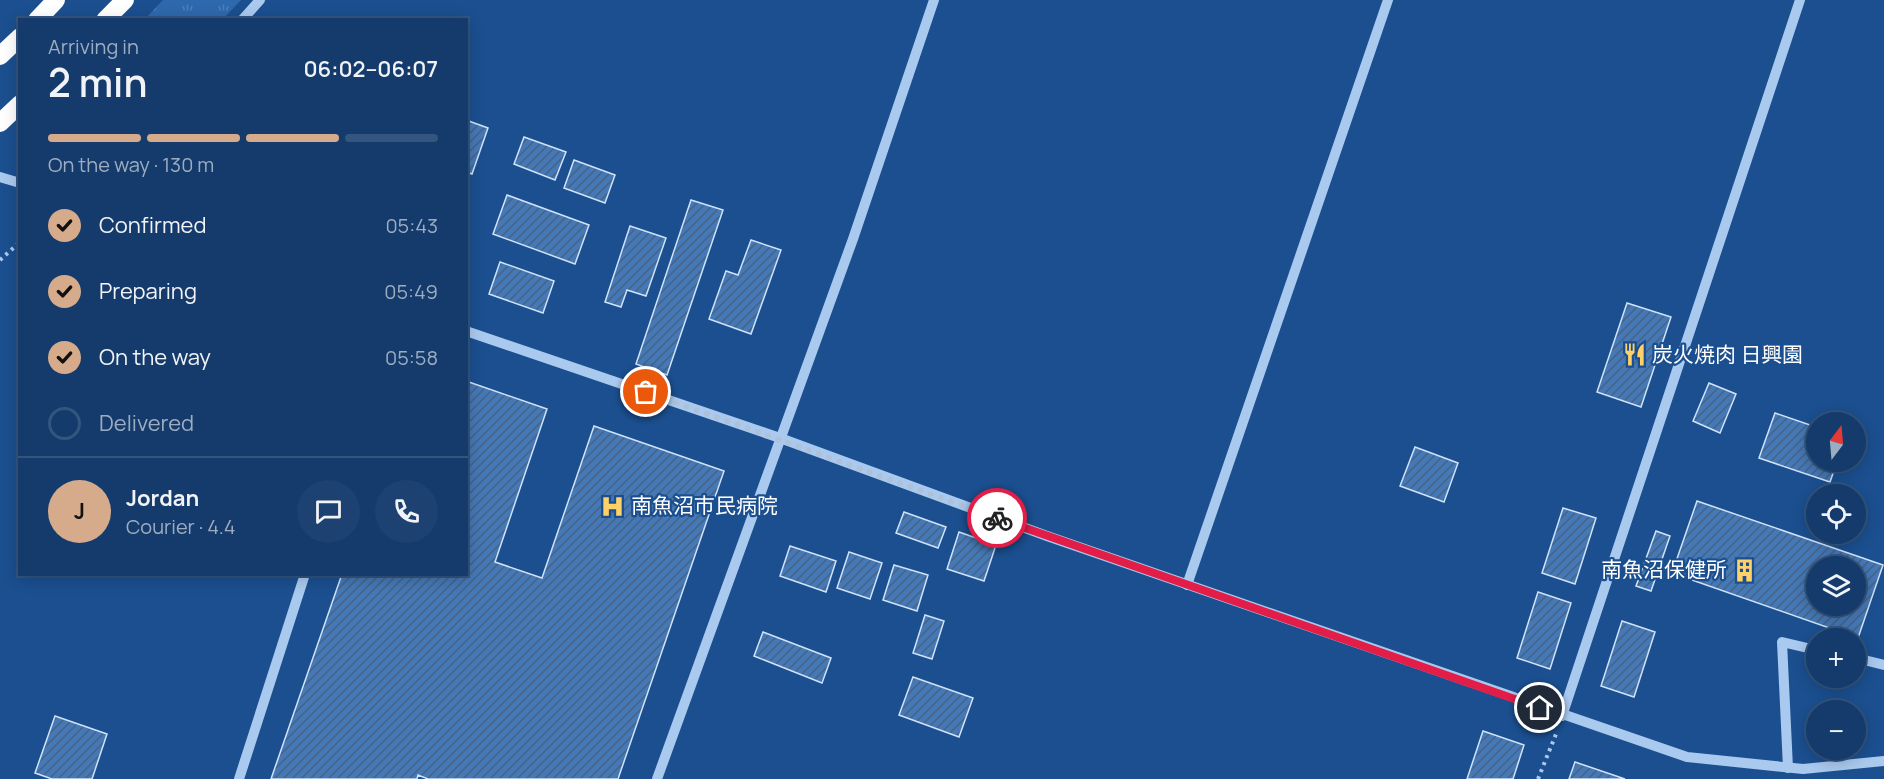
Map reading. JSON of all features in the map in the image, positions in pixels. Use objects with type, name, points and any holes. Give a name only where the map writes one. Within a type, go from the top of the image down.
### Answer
[{"type":"highway","points":[[39,18],[56,0]]},
{"type":"highway","points":[[107,18],[125,0]]},
{"type":"highway","points":[[0,56],[18,39]]},
{"type":"highway","points":[[0,123],[18,106]]},
{"type":"street","points":[[244,18],[260,0]]},
{"type":"street","points":[[657,779],[853,239],[934,0]]},
{"type":"street","points":[[1187,585],[1388,0]]},
{"type":"street","points":[[1562,716],[1800,0]]},
{"type":"street","points":[[0,177],[18,182]]},
{"type":"street","points":[[468,332],[780,438],[1187,585],[1687,758],[1803,769],[1884,761]]},
{"type":"street","points":[[239,779],[304,576]]},
{"type":"street","points":[[1788,768],[1782,642],[1806,648]]},
{"type":"street","points":[[1866,660],[1884,665]]},
{"type":"path","points":[[0,260],[18,244]]},
{"type":"path","points":[[1538,779],[1562,716]]},
{"type":"green space","points":[[163,0],[241,0],[224,18],[146,18]]},
{"type":"building","points":[[468,121],[488,128],[472,174],[468,173]]},
{"type":"building","points":[[524,137],[566,152],[555,180],[514,164]]},
{"type":"building","points":[[574,160],[615,175],[605,203],[564,188]]},
{"type":"building","points":[[507,195],[589,225],[575,264],[493,234]]},
{"type":"building","points":[[691,200],[723,210],[667,375],[636,364]]},
{"type":"building","points":[[630,226],[666,238],[646,296],[627,290],[621,307],[605,302]]},
{"type":"building","points":[[751,240],[781,250],[751,334],[709,319],[726,271],[738,275]]},
{"type":"building","points":[[500,262],[554,281],[543,313],[489,294]]},
{"type":"building","name":"炭火焼肉 日興園","points":[[1627,303],[1671,317],[1641,407],[1597,392]]},
{"type":"building","name":"南魚沼市民病院","points":[[468,382],[547,409],[495,562],[542,578],[594,426],[724,471],[618,779],[428,779],[418,775],[417,779],[271,779],[341,576],[468,576]]},
{"type":"building","points":[[1709,383],[1736,394],[1720,433],[1693,421]]},
{"type":"building","points":[[1775,413],[1806,424],[1806,472],[1834,472],[1830,482],[1759,458]]},
{"type":"building","points":[[1415,447],[1458,463],[1444,502],[1400,486]]},
{"type":"building","name":"南魚沼保健所","points":[[1697,501],[1806,539],[1806,544],[1822,544],[1857,556],[1806,556],[1806,616],[1866,616],[1861,628],[1829,628],[1672,573]]},
{"type":"building","points":[[1563,508],[1596,518],[1575,584],[1542,573]]},
{"type":"building","points":[[904,512],[946,527],[938,548],[896,533]]},
{"type":"building","points":[[1656,531],[1670,536],[1651,591],[1636,586]]},
{"type":"building","points":[[959,532],[996,545],[984,581],[947,569]]},
{"type":"building","points":[[790,546],[836,561],[826,592],[780,576]]},
{"type":"building","points":[[849,552],[882,563],[870,599],[837,588]]},
{"type":"building","name":"南魚沼保健所","points":[[1866,559],[1883,565],[1866,615]]},
{"type":"building","points":[[894,565],[928,575],[917,611],[883,600]]},
{"type":"building","points":[[1538,592],[1571,603],[1550,669],[1517,658]]},
{"type":"building","points":[[925,615],[944,621],[932,659],[913,653]]},
{"type":"building","points":[[1622,621],[1655,632],[1634,697],[1601,686]]},
{"type":"building","points":[[763,632],[831,658],[822,683],[754,656]]},
{"type":"building","points":[[913,677],[973,698],[959,737],[899,715]]},
{"type":"building","points":[[55,716],[107,734],[92,779],[52,779],[35,773]]},
{"type":"building","points":[[1483,731],[1524,745],[1513,779],[1467,779]]},
{"type":"building","points":[[1575,762],[1625,779],[1569,779]]},
{"type":"way so far","points":[[646,392],[780,438],[997,518]]},
{"type":"place","name":"炭火焼肉 日興園","points":[[1634,355]]},
{"type":"place","name":"南魚沼市民病院","points":[[613,506]]},
{"type":"place","name":"南魚沼保健所","points":[[1745,570]]},
{"type":"route","points":[[997,518],[1540,708]]}]
